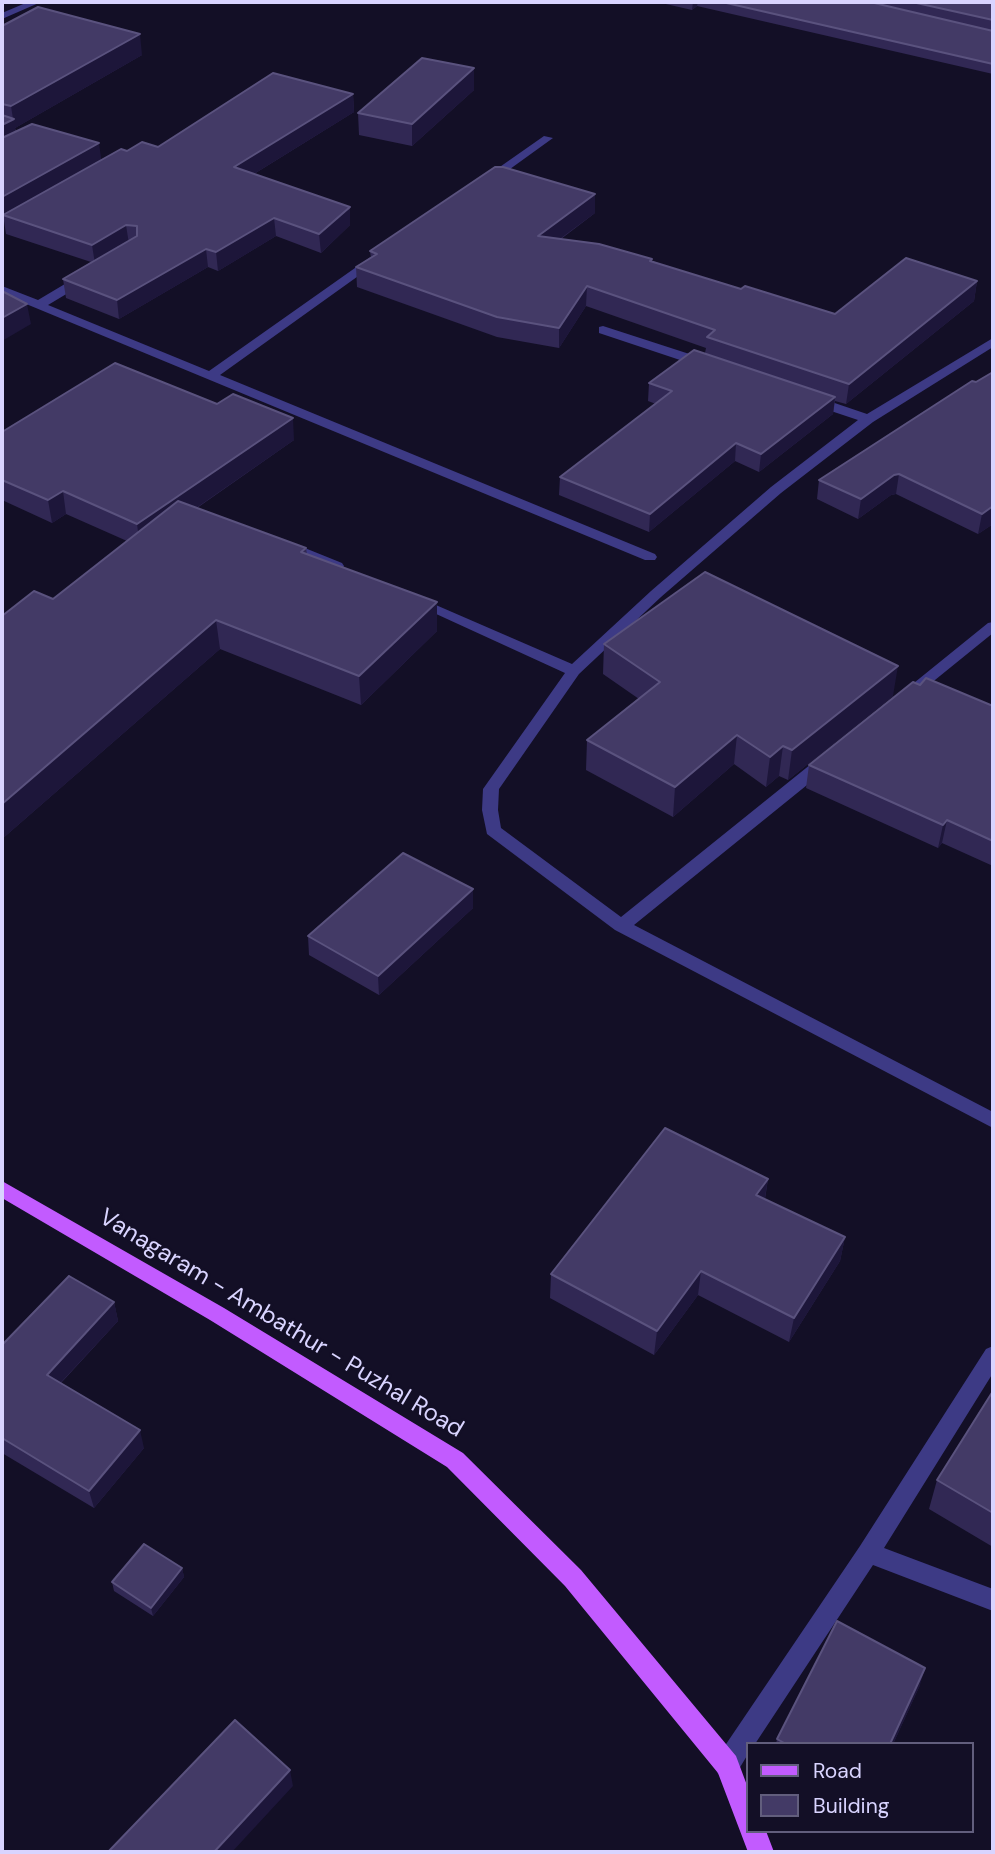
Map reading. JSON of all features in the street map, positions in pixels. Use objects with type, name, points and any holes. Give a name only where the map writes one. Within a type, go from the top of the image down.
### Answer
[{"type":"main road","name":"Vanagaram - Ambathur - Puzhal Road","points":[[2,1189],[217,1314],[455,1460],[573,1578],[727,1765],[746,1815]]},
{"type":"main road","points":[[753,1833],[761,1852]]},
{"type":"street","points":[[2,16],[36,2]]},
{"type":"street","points":[[480,185],[548,138]]},
{"type":"street","points":[[209,377],[390,249]]},
{"type":"street","points":[[39,305],[92,274]]},
{"type":"street","points":[[2,290],[650,557]]},
{"type":"street","points":[[603,330],[723,370]]},
{"type":"street","points":[[993,342],[869,419],[776,490],[656,594],[574,671],[491,789],[490,810],[493,830],[621,926],[993,1121]]},
{"type":"street","points":[[802,397],[869,419]]},
{"type":"street","points":[[275,539],[350,572]]},
{"type":"street","points":[[399,594],[574,671]]},
{"type":"street","points":[[898,703],[993,626]]},
{"type":"street","points":[[621,926],[844,746]]},
{"type":"street","points":[[727,1765],[868,1553],[993,1355]]},
{"type":"street","points":[[868,1553],[993,1600]]},
{"type":"building","points":[[722,2],[870,2],[993,31],[993,64]]},
{"type":"building","points":[[912,2],[993,2],[993,20]]},
{"type":"building","points":[[38,7],[140,34],[11,106],[2,104],[2,26]]},
{"type":"building","points":[[422,58],[474,68],[412,124],[358,113]]},
{"type":"building","points":[[273,73],[353,94],[234,167],[350,207],[319,234],[274,218],[216,252],[206,249],[117,300],[63,279],[137,236],[137,226],[126,225],[92,245],[3,215],[121,149],[127,151],[142,142],[158,147]]},
{"type":"building","points":[[2,115],[14,119],[2,125]]},
{"type":"building","points":[[32,124],[99,143],[2,197],[2,138]]},
{"type":"building","points":[[495,167],[595,194],[538,236],[599,244],[741,289],[745,286],[835,314],[906,258],[977,281],[849,384],[707,337],[715,330],[587,286],[559,328],[497,317],[356,267],[377,254],[370,251]]},
{"type":"building","points":[[2,291],[27,304],[2,318]]},
{"type":"building","points":[[694,350],[835,397],[761,454],[736,443],[650,514],[560,477],[672,391],[649,383]]},
{"type":"building","points":[[115,363],[217,404],[233,394],[293,418],[137,524],[63,491],[48,500],[2,480],[2,432]]},
{"type":"building","points":[[993,372],[993,506],[982,514],[899,474],[861,499],[819,480],[972,381],[976,382]]},
{"type":"building","points":[[178,501],[306,548],[301,552],[437,602],[359,676],[216,620],[2,804],[2,616],[34,591],[53,599]]},
{"type":"building","points":[[705,572],[898,666],[792,750],[783,746],[770,757],[737,735],[675,787],[587,740],[660,682],[604,644]]},
{"type":"building","points":[[926,678],[993,706],[993,841],[947,820],[943,825],[809,765],[913,682],[920,685]]},
{"type":"building","points":[[403,853],[473,889],[378,976],[308,936]]},
{"type":"building","points":[[665,1128],[768,1179],[756,1195],[845,1237],[794,1318],[701,1271],[657,1331],[551,1274]]},
{"type":"building","points":[[69,1276],[114,1302],[47,1375],[140,1430],[89,1491],[2,1438],[2,1345]]},
{"type":"building","points":[[993,1391],[993,1513],[937,1480]]},
{"type":"building","points":[[144,1544],[182,1568],[151,1608],[112,1582]]},
{"type":"building","points":[[837,1621],[925,1668],[891,1742],[782,1742],[777,1739]]},
{"type":"building","points":[[235,1720],[290,1770],[214,1852],[108,1852]]}]
